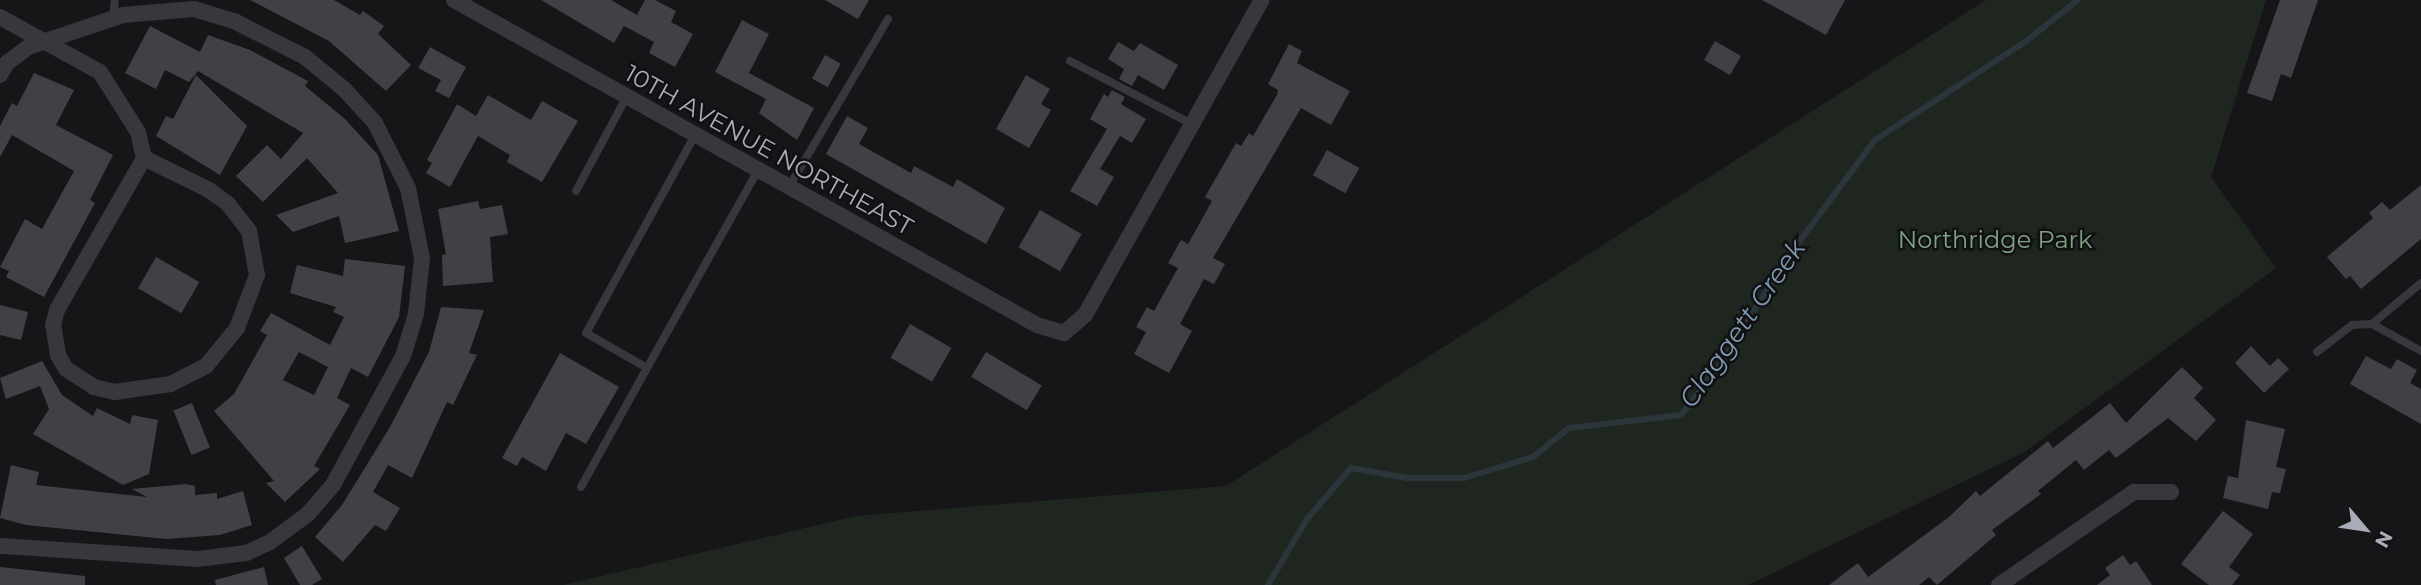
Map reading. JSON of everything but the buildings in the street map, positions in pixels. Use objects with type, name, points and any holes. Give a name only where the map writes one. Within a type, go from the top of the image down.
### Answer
[{"type":"street","name":"10TH AVENUE NORTHEAST","points":[[454,0],[1037,325],[1064,333],[1085,315],[1192,124]]},
{"type":"street","points":[[1192,124],[1262,0]]},
{"type":"street","points":[[0,75],[18,54],[44,40],[113,18],[175,9],[215,14],[305,57],[344,89],[389,145],[408,188],[422,258],[416,314],[403,356],[333,485],[308,514],[270,542],[246,553],[198,559],[0,546]]},
{"type":"street","points":[[0,17],[44,40],[108,81],[138,132],[144,158],[57,310],[53,325],[58,355],[66,369],[94,387],[115,392],[171,384],[206,366],[237,328],[257,275],[249,231],[228,204],[209,190],[144,158]]},
{"type":"street","points":[[1999,585],[2134,492],[2171,492]]},
{"type":"lane","points":[[113,18],[115,0]]},
{"type":"lane","points":[[789,187],[888,19]]},
{"type":"lane","points":[[1070,61],[1192,124]]},
{"type":"lane","points":[[576,191],[627,96]]},
{"type":"lane","points":[[648,368],[586,333],[695,135]]},
{"type":"lane","points":[[581,487],[758,170]]},
{"type":"lane","points":[[2372,324],[2421,282]]},
{"type":"lane","points":[[2317,352],[2352,325],[2372,324],[2421,351]]},
{"type":"green space","name":"Northridge Park","points":[[1986,0],[2266,0],[2211,177],[2276,268],[2023,453],[1748,585],[563,585],[856,516],[1226,486]]},
{"type":"waterway","name":"Claggett Creek","points":[[1268,585],[1307,519],[1351,468],[1407,478],[1464,478],[1533,457],[1569,428],[1681,415],[1722,362],[1787,258],[1875,140],[2025,42],[2078,0]]}]
